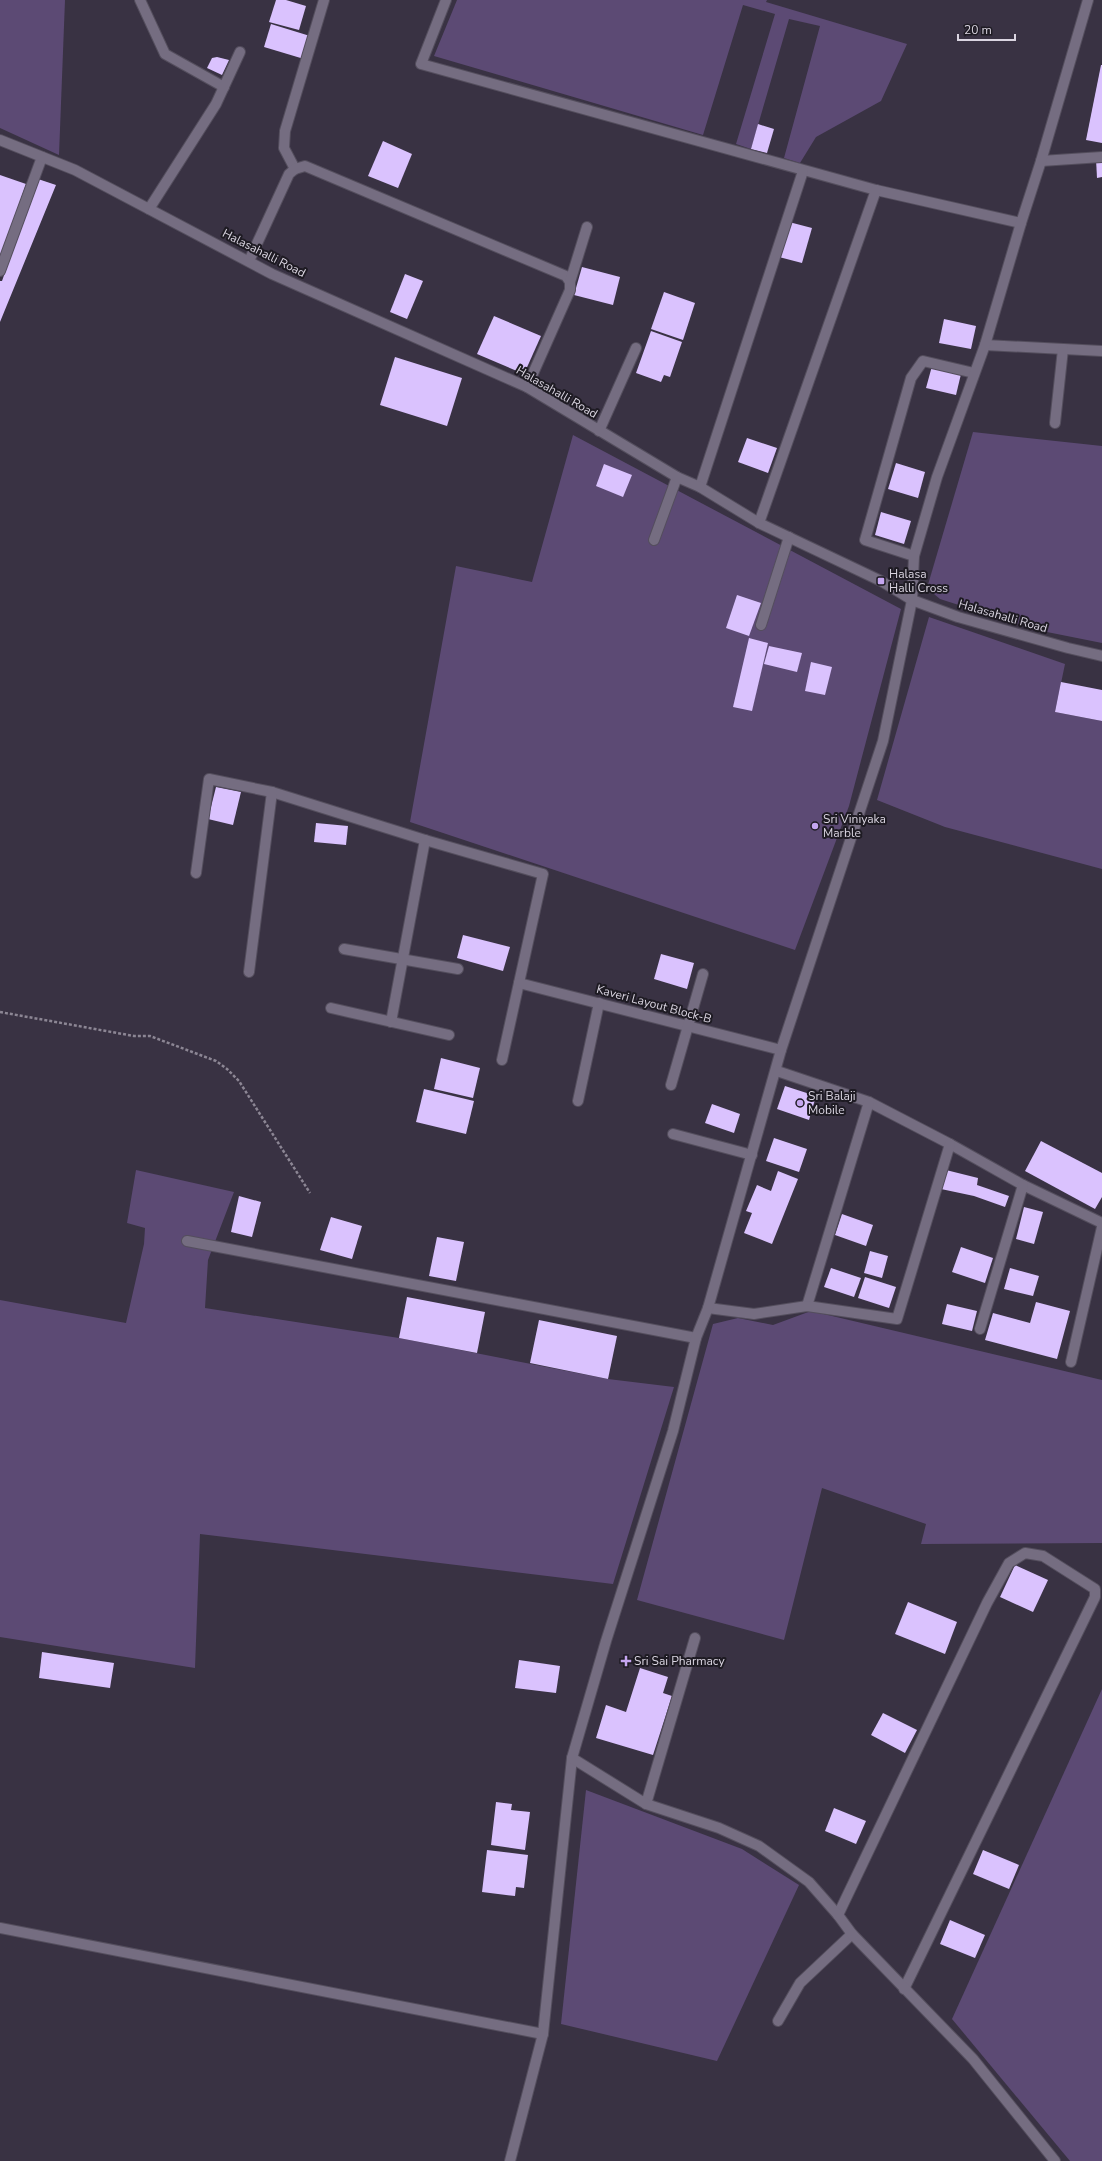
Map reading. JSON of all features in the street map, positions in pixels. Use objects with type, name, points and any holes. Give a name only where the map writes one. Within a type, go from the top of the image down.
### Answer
[{"type":"street","points":[[140,0],[165,54],[224,88]]},
{"type":"street","points":[[295,169],[284,148],[285,131],[324,0]]},
{"type":"street","points":[[446,0],[421,64],[803,171],[876,190],[1021,223]]},
{"type":"street","points":[[510,2161],[543,2034],[572,1758],[606,1641],[673,1431],[696,1338],[708,1308],[777,1071],[781,1050],[883,741],[912,600],[914,556],[937,477],[985,344],[1088,0]]},
{"type":"street","points":[[149,209],[201,129],[224,88],[240,52]]},
{"type":"street","name":"Halasahalli Road","points":[[0,140],[75,170],[280,277],[527,387],[677,477],[700,487],[759,523],[881,581],[912,600],[965,619],[1102,656]]},
{"type":"street","points":[[0,271],[42,157]]},
{"type":"street","points":[[1041,161],[1102,157]]},
{"type":"street","points":[[249,261],[289,174],[295,169],[305,166],[566,276],[570,282]]},
{"type":"street","points":[[700,487],[803,171]]},
{"type":"street","points":[[759,523],[876,190]]},
{"type":"street","points":[[527,387],[570,290],[570,282],[587,228]]},
{"type":"street","points":[[985,344],[1102,351]]},
{"type":"street","points":[[599,431],[636,348]]},
{"type":"street","points":[[1055,422],[1063,349]]},
{"type":"street","points":[[914,556],[865,540],[910,378],[923,361],[974,373]]},
{"type":"street","points":[[654,540],[677,477]]},
{"type":"street","points":[[760,624],[789,537]]},
{"type":"street","points":[[196,873],[209,779],[272,792],[425,840],[543,874],[502,1060]]},
{"type":"street","points":[[249,972],[272,792]]},
{"type":"street","points":[[390,1022],[425,840]]},
{"type":"street","points":[[344,949],[458,969]]},
{"type":"street","points":[[671,1085],[703,974]]},
{"type":"street","name":"Kaveri Layout Block-B","points":[[519,983],[781,1050]]},
{"type":"street","points":[[578,1101],[600,1003]]},
{"type":"street","points":[[331,1008],[449,1035]]},
{"type":"street","points":[[777,1071],[869,1102],[950,1144],[1023,1185],[1102,1223]]},
{"type":"street","points":[[806,1306],[869,1102]]},
{"type":"street","points":[[673,1134],[752,1155]]},
{"type":"street","points":[[708,1308],[754,1314],[806,1306],[897,1319],[950,1144]]},
{"type":"street","points":[[980,1329],[1023,1185]]},
{"type":"street","points":[[1071,1362],[1102,1227]]},
{"type":"street","points":[[187,1241],[696,1338]]},
{"type":"street","points":[[838,1915],[987,1603],[1009,1563],[1025,1553],[1043,1556],[1095,1589],[1095,1597],[904,1989]]},
{"type":"street","points":[[646,1804],[695,1638]]},
{"type":"street","points":[[572,1758],[646,1804],[720,1828],[759,1846],[809,1882],[838,1915],[852,1934],[972,2059],[1055,2161]]},
{"type":"street","points":[[0,1928],[543,2034]]},
{"type":"street","points":[[778,2021],[800,1983],[852,1934]]},
{"type":"path","points":[[0,1012],[134,1036],[150,1036],[216,1062],[227,1069],[239,1081],[310,1193]]},
{"type":"shaded area","points":[[0,0],[65,0],[59,155],[0,128]]},
{"type":"shaded area","points":[[457,0],[767,0],[766,2],[907,44],[881,101],[816,137],[800,163],[784,158],[820,26],[789,19],[751,149],[736,144],[775,14],[743,5],[703,135],[434,56]]},
{"type":"shaded area","points":[[973,432],[1102,446],[1102,643],[1037,630],[940,599],[927,588]]},
{"type":"shaded area","points":[[573,435],[901,609],[849,806],[795,950],[410,822],[456,566],[532,582]]},
{"type":"shaded area","points":[[929,617],[1065,664],[1055,712],[1102,721],[1102,869],[945,827],[877,800]]},
{"type":"shaded area","points":[[136,1170],[234,1192],[208,1260],[205,1308],[399,1338],[608,1379],[674,1387],[613,1584],[200,1534],[195,1668],[0,1637],[0,1300],[126,1323],[144,1244],[145,1228],[127,1223]]},
{"type":"shaded area","points":[[811,1311],[1102,1380],[1102,1543],[921,1544],[926,1524],[822,1488],[784,1640],[637,1600],[713,1324],[738,1318],[773,1325]]},
{"type":"shaded area","points":[[1102,1689],[1102,2161],[1070,2161],[952,2019]]},
{"type":"shaded area","points":[[586,1790],[742,1849],[799,1885],[717,2061],[561,2024]]},
{"type":"building","points":[[276,0],[286,0],[306,6],[299,30],[269,22]]},
{"type":"building","points":[[271,24],[310,36],[304,59],[264,47]]},
{"type":"building","points":[[217,57],[229,60],[222,75],[207,68],[212,58]]},
{"type":"building","points":[[1102,65],[1102,143],[1086,140]]},
{"type":"building","points":[[758,124],[774,129],[767,153],[751,149]]},
{"type":"building","points":[[383,141],[412,154],[398,188],[368,176]]},
{"type":"building","points":[[1096,159],[1102,159],[1102,177],[1097,178]]},
{"type":"building","points":[[0,175],[26,184],[0,260]]},
{"type":"building","points":[[38,179],[56,185],[0,322],[0,281],[2,281]]},
{"type":"building","points":[[789,222],[812,228],[802,263],[779,257]]},
{"type":"building","points":[[582,267],[620,277],[613,305],[574,295]]},
{"type":"building","points":[[405,274],[423,281],[407,319],[390,312]]},
{"type":"building","points":[[664,292],[695,303],[683,340],[651,329]]},
{"type":"building","points":[[494,316],[541,336],[524,374],[477,354]]},
{"type":"building","points":[[944,319],[976,326],[971,349],[939,343]]},
{"type":"building","points":[[651,331],[682,342],[670,377],[664,375],[661,382],[636,373]]},
{"type":"building","points":[[395,357],[462,378],[447,426],[380,405]]},
{"type":"building","points":[[932,366],[961,374],[956,395],[926,388]]},
{"type":"building","points":[[747,438],[777,448],[768,473],[738,462]]},
{"type":"building","points":[[896,463],[925,472],[918,498],[888,489]]},
{"type":"building","points":[[604,464],[632,475],[623,497],[596,486]]},
{"type":"building","points":[[881,512],[911,521],[904,544],[875,535]]},
{"type":"building","points":[[737,595],[761,603],[749,636],[726,628]]},
{"type":"building","points":[[749,638],[768,643],[752,711],[733,707]]},
{"type":"building","points":[[769,646],[802,653],[797,672],[764,664]]},
{"type":"building","points":[[811,662],[832,667],[825,695],[805,691]]},
{"type":"building","points":[[1061,682],[1102,690],[1102,721],[1055,712]]},
{"type":"building","points":[[216,787],[241,792],[233,825],[208,819]]},
{"type":"building","points":[[316,823],[348,826],[346,845],[314,842]]},
{"type":"building","points":[[463,935],[510,947],[503,971],[457,958]]},
{"type":"building","points":[[661,954],[694,963],[687,989],[654,979]]},
{"type":"building","points":[[441,1058],[480,1068],[473,1098],[434,1089]]},
{"type":"building","points":[[785,1086],[816,1096],[809,1120],[777,1109]]},
{"type":"building","points":[[424,1089],[474,1101],[466,1134],[416,1122]]},
{"type":"building","points":[[712,1104],[740,1114],[734,1133],[705,1123]]},
{"type":"building","points":[[774,1138],[807,1149],[799,1172],[766,1161]]},
{"type":"building","points":[[1041,1141],[1102,1173],[1102,1197],[1095,1209],[1025,1171]]},
{"type":"building","points":[[946,1170],[978,1178],[977,1185],[1009,1196],[1005,1207],[974,1196],[941,1189]]},
{"type":"building","points":[[778,1171],[798,1179],[772,1244],[744,1233],[752,1213],[746,1211],[757,1185],[771,1191]]},
{"type":"building","points":[[239,1196],[261,1202],[252,1237],[231,1232]]},
{"type":"building","points":[[1024,1207],[1043,1212],[1034,1244],[1016,1239]]},
{"type":"building","points":[[842,1214],[873,1225],[866,1246],[835,1235]]},
{"type":"building","points":[[331,1217],[362,1226],[352,1259],[320,1250]]},
{"type":"building","points":[[437,1237],[464,1242],[456,1281],[429,1276]]},
{"type":"building","points":[[961,1247],[993,1258],[985,1283],[952,1272]]},
{"type":"building","points":[[870,1251],[888,1256],[882,1278],[864,1273]]},
{"type":"building","points":[[831,1268],[861,1278],[854,1297],[824,1287]]},
{"type":"building","points":[[1010,1268],[1039,1276],[1033,1296],[1004,1289]]},
{"type":"building","points":[[865,1277],[896,1287],[889,1308],[858,1298]]},
{"type":"building","points":[[407,1297],[485,1312],[477,1353],[399,1338]]},
{"type":"building","points":[[1036,1302],[1070,1311],[1057,1359],[985,1340],[993,1313],[1030,1323]]},
{"type":"building","points":[[947,1304],[977,1311],[972,1331],[942,1324]]},
{"type":"building","points":[[539,1320],[617,1336],[608,1379],[530,1363]]},
{"type":"building","points":[[1015,1565],[1048,1580],[1033,1612],[1000,1597]]},
{"type":"building","points":[[908,1602],[957,1622],[945,1654],[895,1634]]},
{"type":"building","points":[[42,1652],[114,1663],[110,1688],[39,1678]]},
{"type":"building","points":[[519,1660],[560,1666],[556,1693],[515,1688]]},
{"type":"building","points":[[640,1668],[668,1677],[663,1693],[672,1696],[653,1755],[596,1738],[606,1705],[626,1712]]},
{"type":"building","points":[[883,1713],[917,1730],[905,1753],[871,1735]]},
{"type":"building","points":[[496,1802],[512,1804],[511,1810],[530,1812],[525,1850],[491,1845]]},
{"type":"building","points":[[834,1808],[866,1821],[856,1844],[825,1831]]},
{"type":"building","points":[[487,1850],[528,1855],[524,1888],[516,1887],[515,1896],[482,1892]]},
{"type":"building","points":[[983,1850],[1019,1865],[1009,1889],[973,1874]]},
{"type":"building","points":[[950,1920],[985,1935],[975,1958],[940,1944]]},
{"type":"place","name":"Halasa Halli Cross","points":[[881,581]]},
{"type":"place","name":"Sri Viniyaka Marble","points":[[815,826]]},
{"type":"place","name":"Sri Balaji Mobile","points":[[800,1103]]},
{"type":"place","name":"Sri Sai Pharmacy","points":[[626,1661]]}]
